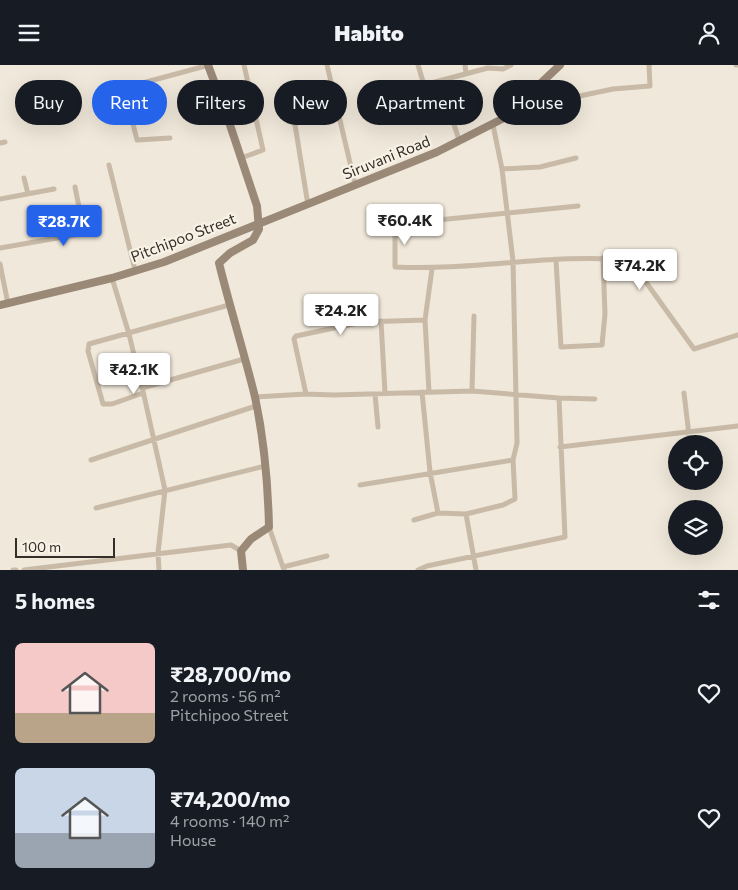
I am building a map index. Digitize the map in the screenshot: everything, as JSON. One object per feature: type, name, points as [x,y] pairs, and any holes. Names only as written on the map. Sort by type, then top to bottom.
[{"type":"street","points":[[170,138],[137,140],[124,88],[208,65],[242,158],[260,222],[253,240],[230,253],[219,263],[255,397],[265,466],[269,527],[283,569],[326,556]]},
{"type":"street","points":[[242,158],[263,150],[244,65]]},
{"type":"street","points":[[328,65],[355,184]]},
{"type":"street","points":[[418,65],[422,80]]},
{"type":"street","points":[[465,65],[466,74]]},
{"type":"street","points":[[443,80],[488,69],[503,69],[511,65]]},
{"type":"street","name":"Siruvani Road","points":[[545,80],[560,65]]},
{"type":"street","points":[[581,96],[613,89],[650,86],[649,65]]},
{"type":"street","points":[[295,125],[308,205]]},
{"type":"street","points":[[454,125],[459,141]]},
{"type":"street","points":[[414,520],[438,513],[466,514],[503,505],[515,499],[513,460],[517,443],[513,261],[502,169],[493,125]]},
{"type":"street","name":"Siruvani Road","points":[[260,222],[308,205],[355,184],[437,152],[493,125]]},
{"type":"street","points":[[502,169],[540,167],[576,158]]},
{"type":"street","points":[[109,165],[135,270]]},
{"type":"street","points":[[24,177],[28,194]]},
{"type":"street","points":[[0,248],[80,234],[83,227],[75,187]]},
{"type":"street","points":[[0,199],[54,189]]},
{"type":"street","points":[[438,220],[578,206]]},
{"type":"street","points":[[395,208],[395,267],[432,269],[513,261],[603,258],[630,260],[694,349],[738,335]]},
{"type":"street","name":"Pitchipoo Street","points":[[4,305],[112,278],[164,262],[260,222]]},
{"type":"street","points":[[556,260],[561,347],[602,345],[605,314],[603,258]]},
{"type":"street","points":[[0,264],[4,305]]},
{"type":"street","points":[[429,392],[425,320],[432,269]]},
{"type":"street","points":[[112,278],[129,334],[165,490],[158,553],[159,570]]},
{"type":"street","points":[[229,305],[89,344],[88,351],[103,404],[112,404],[142,391],[244,359]]},
{"type":"street","points":[[472,391],[474,316]]},
{"type":"street","points":[[306,394],[296,336],[354,323],[425,320]]},
{"type":"street","points":[[381,321],[385,393]]},
{"type":"street","points":[[255,397],[306,394],[375,395],[385,393],[472,391],[595,399]]},
{"type":"street","points":[[422,392],[430,472],[438,513]]},
{"type":"street","points":[[684,393],[689,435]]},
{"type":"street","points":[[375,395],[378,427]]},
{"type":"street","points":[[418,570],[428,566],[565,537],[559,398]]},
{"type":"street","points":[[91,460],[256,406]]},
{"type":"street","points":[[560,447],[738,426]]},
{"type":"street","points":[[360,485],[430,472],[513,460]]},
{"type":"street","points":[[96,508],[265,466]]},
{"type":"street","points":[[466,514],[476,570]]},
{"type":"street","points":[[243,570],[241,551],[251,539],[269,527]]},
{"type":"street","points":[[24,570],[231,545],[241,551]]}]
